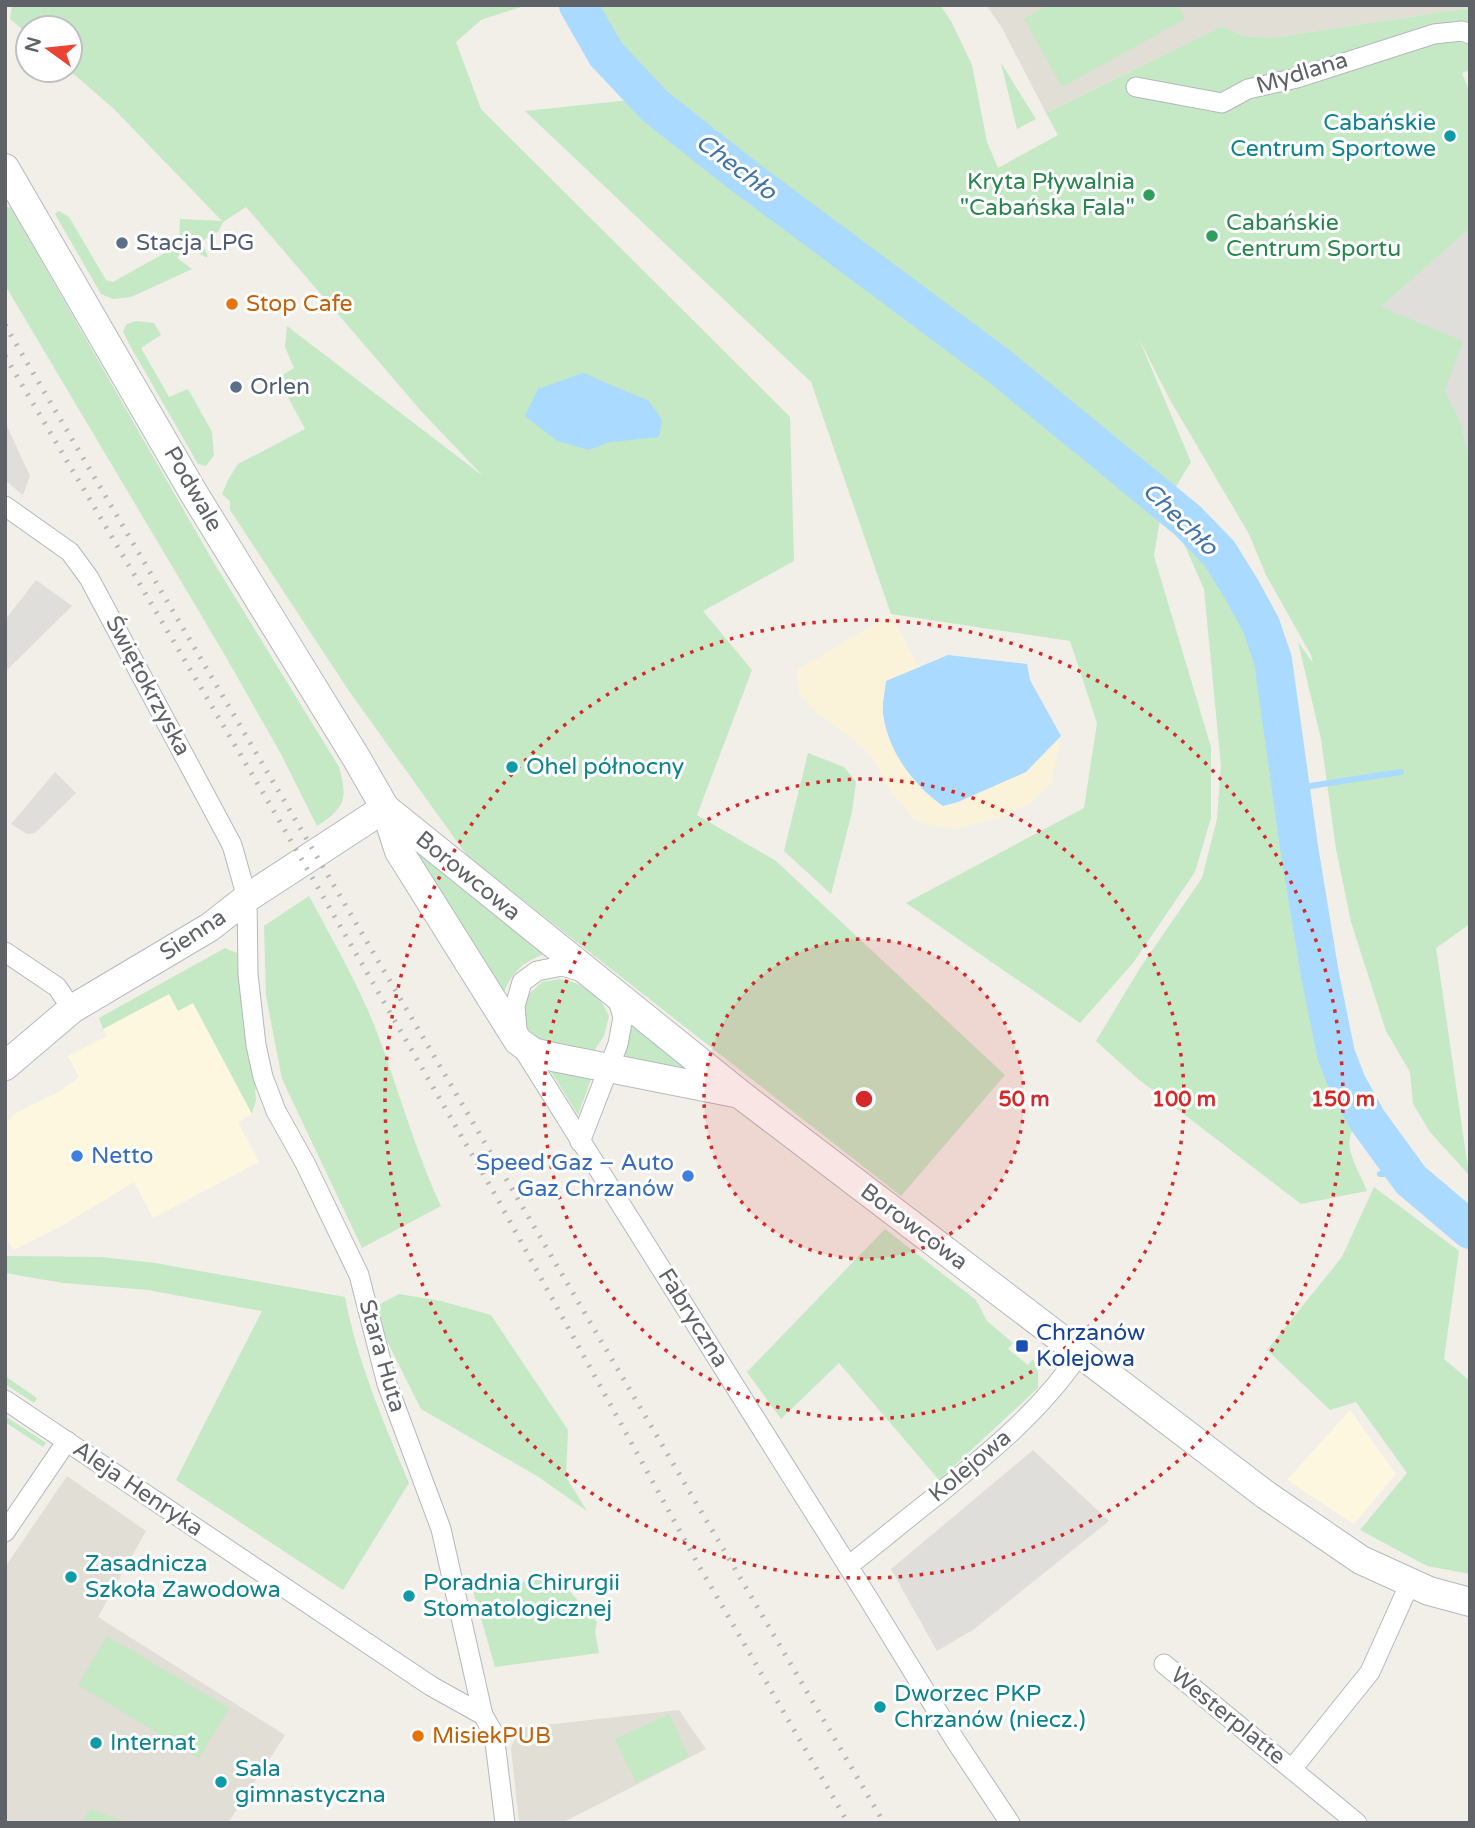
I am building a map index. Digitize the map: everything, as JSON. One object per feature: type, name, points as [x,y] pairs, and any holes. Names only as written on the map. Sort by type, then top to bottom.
[{"type":"street","name":"Mydlana","points":[[1136,87],[1222,103],[1248,89],[1297,78],[1434,34],[1462,31],[1470,34]]},
{"type":"street","name":"Podwale","points":[[5,168],[200,503],[385,808]]},
{"type":"street","name":"Świętokrzyska","points":[[5,506],[70,552],[89,578],[232,845],[247,898]]},
{"type":"street","name":"Sienna","points":[[5,1066],[72,1009],[210,927],[247,898],[385,808]]},
{"type":"street","name":"Borowcowa","points":[[385,808],[741,1095],[1317,1532],[1361,1560],[1410,1583],[1470,1602]]},
{"type":"street","name":"Fabryczna","points":[[385,808],[399,850],[955,1740],[1010,1823]]},
{"type":"street","name":"Stara Huta","points":[[247,898],[248,974],[262,1077],[276,1111],[305,1163],[359,1275],[387,1384],[441,1529],[483,1715],[494,1734],[505,1823]]},
{"type":"street","points":[[5,952],[57,987],[72,1009]]},
{"type":"street","points":[[591,975],[562,966],[537,971],[522,982],[514,1006],[518,1041],[533,1052],[741,1095]]},
{"type":"street","points":[[580,1142],[618,1044],[623,1017],[616,994]]},
{"type":"street","name":"Kolejowa","points":[[848,1566],[993,1450],[1047,1396],[1080,1353]]},
{"type":"street","name":"Aleja Henryka","points":[[5,1400],[431,1686],[483,1715]]},
{"type":"street","points":[[5,1532],[66,1441]]},
{"type":"street","name":"Westerplatte","points":[[1292,1769],[1370,1672],[1410,1583]]},
{"type":"street","name":"Westerplatte","points":[[1164,1664],[1357,1823]]},
{"type":"shaded area","points":[[986,5],[1470,5],[1470,8],[1271,38],[1245,36],[1221,27],[1046,113],[1002,28]]},
{"type":"shaded area","points":[[1470,228],[1470,463],[1461,423],[1445,390],[1381,307]]},
{"type":"shaded area","points":[[5,422],[30,476],[23,495],[5,480]]},
{"type":"shaded area","points":[[36,580],[72,606],[8,669],[5,667],[5,620]]},
{"type":"shaded area","points":[[55,772],[76,793],[35,833],[27,834],[11,824]]},
{"type":"shaded area","name":"Netto","points":[[169,994],[193,1003],[252,1114],[238,1122],[259,1162],[153,1218],[134,1182],[63,1225],[13,1250],[5,1234],[5,1124],[14,1114],[59,1092],[79,1077],[68,1056],[107,1036],[103,1029]]},
{"type":"shaded area","points":[[1350,1410],[1396,1474],[1354,1524],[1287,1480]]},
{"type":"shaded area","points":[[1033,1450],[1109,1521],[973,1630],[937,1651],[891,1569]]},
{"type":"shaded area","points":[[67,1476],[146,1531],[98,1617],[285,1735],[228,1823],[5,1823],[5,1567]]},
{"type":"shaded area","points":[[679,1710],[706,1749],[562,1823],[519,1823],[511,1748],[518,1728]]},
{"type":"green space","points":[[12,5],[527,5],[481,20],[456,42],[481,109],[790,417],[794,561],[703,611],[752,670],[697,815],[776,861],[1005,1075],[901,1196],[468,857],[349,691],[230,510],[230,501],[222,494],[238,464],[305,429],[278,378],[294,368],[285,347],[287,326],[483,476],[422,412],[246,207],[223,222],[218,232],[202,241],[208,257],[191,247],[187,253],[182,251],[177,258],[192,269],[131,297],[113,299],[101,294],[55,214],[59,211],[69,217],[106,280],[113,282],[179,245],[180,219],[222,221],[114,109],[84,83],[84,14],[14,14],[14,22],[10,19]]},
{"type":"green space","points":[[591,5],[940,5],[951,21],[972,65],[987,142],[998,168],[1058,135],[1046,113],[1221,27],[1245,36],[1271,38],[1470,8],[1470,70],[1462,73],[1470,93],[1470,228],[1381,307],[1463,341],[1445,390],[1461,423],[1470,463],[1470,924],[1436,948],[1469,1175],[1430,1132],[1413,1104],[1410,1072],[1386,1031],[1351,922],[1336,849],[1321,739],[1298,642],[1313,663],[1311,655],[1266,575],[1249,534],[1170,400],[1139,339],[1191,462],[1175,488],[677,107],[617,52]]},
{"type":"green space","points":[[1048,5],[1178,5],[1185,19],[1062,87],[1024,19]]},
{"type":"green space","points":[[1001,63],[1036,119],[1017,129]]},
{"type":"green space","points":[[630,100],[702,160],[1162,507],[1154,556],[1211,747],[1211,818],[1195,872],[1133,963],[1080,1023],[906,903],[1084,808],[1097,723],[1070,641],[891,614],[811,382],[525,111]]},
{"type":"green space","points":[[5,206],[11,208],[214,563],[339,767],[343,787],[342,802],[334,814],[317,826],[281,754],[226,657],[5,285]]},
{"type":"green space","points":[[136,321],[154,323],[161,335],[141,348],[169,397],[188,389],[212,432],[214,455],[206,466],[198,464],[128,342],[123,331],[127,324]]},
{"type":"green space","points":[[1181,537],[1203,550],[1252,622],[1273,706],[1303,939],[1339,1082],[1361,1118],[1354,1127],[1349,1144],[1367,1191],[1301,1204],[1138,1079],[1096,1041],[1140,968],[1202,878],[1217,819],[1221,766],[1204,589]]},
{"type":"green space","points":[[808,753],[844,767],[856,782],[852,812],[831,894],[784,851]]},
{"type":"green space","points":[[414,845],[545,954],[530,960],[519,969],[503,995],[411,849]]},
{"type":"green space","points":[[309,896],[370,1015],[421,1159],[441,1206],[362,1248],[282,1079],[266,996],[264,926]]},
{"type":"green space","points":[[225,948],[237,953],[244,1022],[258,1088],[255,1090],[256,1100],[252,1114],[193,1003],[178,1011],[169,994],[103,1029],[99,1018]]},
{"type":"green space","points":[[560,979],[590,990],[609,1016],[604,1036],[594,1051],[579,1054],[541,1041],[528,1029],[523,1010],[529,994],[542,982]]},
{"type":"green space","points":[[631,1018],[702,1071],[619,1062],[627,1046]]},
{"type":"green space","points":[[548,1067],[592,1076],[578,1115]]},
{"type":"green space","points":[[1374,1187],[1459,1251],[1444,1359],[1470,1381],[1470,1574],[1427,1566],[1360,1530],[1407,1473],[1356,1402],[1330,1410],[1267,1350],[1342,1257]]},
{"type":"green space","points":[[885,1229],[976,1300],[987,1321],[1013,1343],[1008,1349],[1028,1365],[1033,1359],[1038,1373],[1038,1388],[939,1480],[839,1363],[781,1419],[747,1372]]},
{"type":"green space","points":[[5,1256],[102,1257],[155,1263],[345,1297],[364,1368],[409,1483],[343,1590],[176,1480],[262,1311],[148,1290],[63,1283],[5,1273]]},
{"type":"green space","points":[[399,1294],[441,1301],[491,1315],[568,1430],[566,1477],[587,1511],[537,1476],[421,1409],[385,1337],[378,1305]]},
{"type":"green space","points":[[5,1376],[37,1398],[34,1403],[5,1384]]},
{"type":"green space","points":[[5,1416],[46,1443],[43,1447],[5,1422]]},
{"type":"green space","points":[[558,1578],[597,1622],[595,1632],[599,1653],[495,1667],[472,1587]]},
{"type":"green space","points":[[107,1636],[229,1708],[199,1758],[78,1685]]},
{"type":"green space","points":[[669,1714],[689,1757],[636,1783],[615,1739]]},
{"type":"green space","points":[[90,1809],[128,1823],[82,1823]]},
{"type":"sand","points":[[891,614],[919,668],[886,681],[1026,772],[1061,736],[1051,784],[1029,804],[1000,817],[956,829],[917,822],[889,789],[873,758],[857,742],[818,714],[799,694],[797,670]]},
{"type":"water","points":[[583,373],[649,401],[662,420],[659,437],[610,442],[589,450],[557,441],[525,416],[538,389]]},
{"type":"water","points":[[948,655],[1027,664],[1030,680],[1061,736],[1026,772],[943,806],[912,777],[896,754],[886,728],[883,706],[886,681]]},
{"type":"waterway","name":"Chechło","points":[[578,5],[606,54],[655,106],[741,174],[999,366],[1188,521],[1219,553],[1261,625],[1273,660],[1299,847],[1336,1054],[1347,1083],[1368,1121],[1411,1180],[1470,1230]]},
{"type":"waterway","points":[[1291,789],[1401,772]]},
{"type":"waterway","points":[[1362,1139],[1376,1133]]},
{"type":"waterway","points":[[1380,1174],[1406,1173]]},
{"type":"railway","points":[[5,325],[884,1823]]},
{"type":"railway","points":[[5,356],[272,808],[497,1198],[699,1566],[848,1823]]},
{"type":"place","name":"Cabańskie Centrum Sportowe","points":[[1450,136]]},
{"type":"place","name":"Kryta Pływalnia \"Cabańska Fala\"","points":[[1149,195]]},
{"type":"place","name":"Cabańskie Centrum Sportu","points":[[1212,236]]},
{"type":"place","name":"Stacja LPG","points":[[122,243]]},
{"type":"place","name":"Stop Cafe","points":[[232,304]]},
{"type":"place","name":"Orlen","points":[[236,387]]},
{"type":"place","name":"Ohel północny","points":[[512,767]]},
{"type":"place","name":"Netto","points":[[77,1156]]},
{"type":"place","name":"Speed Gaz – Auto Gaz Chrzanów","points":[[688,1176]]},
{"type":"place","name":"Chrzanów Kolejowa","points":[[1022,1346]]},
{"type":"place","name":"Zasadnicza Szkoła Zawodowa","points":[[71,1577]]},
{"type":"place","name":"Poradnia Chirurgii Stomatologicznej","points":[[409,1596]]},
{"type":"place","name":"Dworzec PKP Chrzanów (niecz.)","points":[[880,1707]]},
{"type":"place","name":"MisiekPUB","points":[[418,1736]]},
{"type":"place","name":"Internat","points":[[96,1743]]},
{"type":"place","name":"Sala gimnastyczna","points":[[221,1782]]}]
